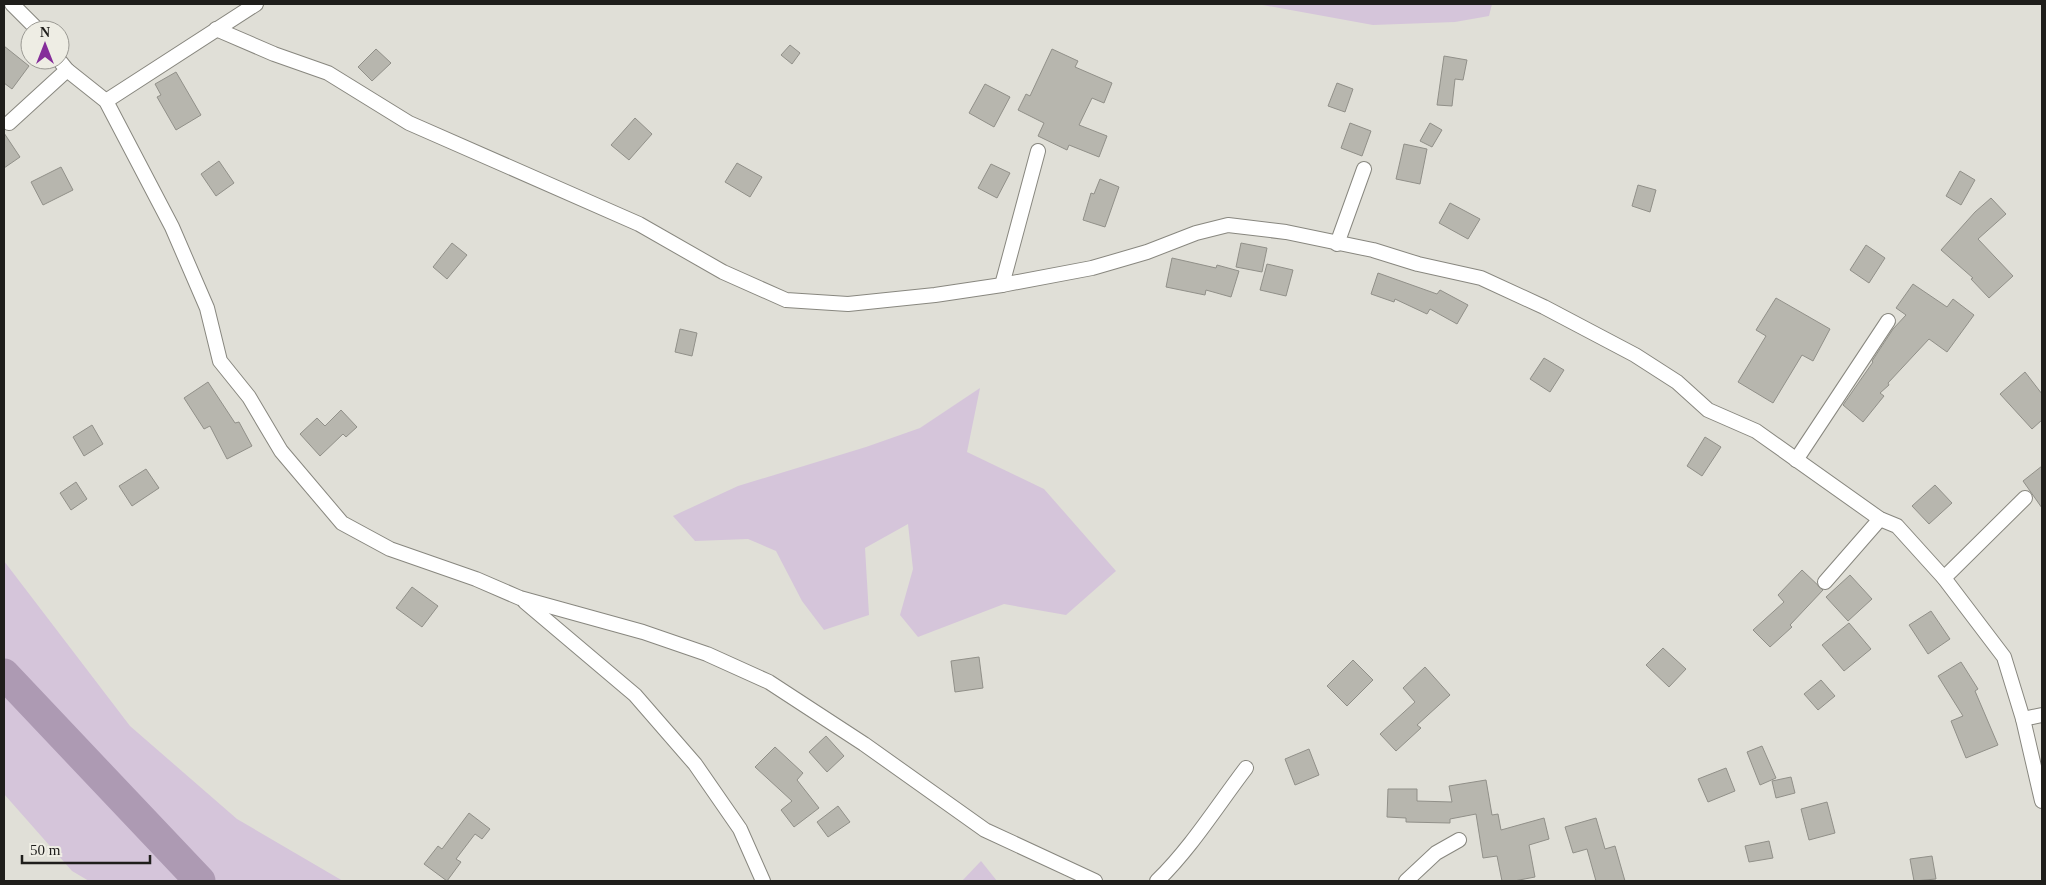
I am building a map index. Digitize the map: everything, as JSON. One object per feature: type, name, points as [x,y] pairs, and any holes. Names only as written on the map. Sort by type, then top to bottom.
[{"type":"street","points":[[12,4],[28,20]]},
{"type":"street","points":[[106,101],[256,4]]},
{"type":"street","points":[[216,29],[274,54],[328,72],[409,122],[639,224],[723,272],[786,300],[848,304],[935,295],[1002,285],[1092,268],[1147,252],[1196,233],[1228,225],[1286,232],[1373,250],[1418,264],[1481,278],[1544,307],[1635,356],[1677,382],[1708,410],[1756,430],[1880,519],[1897,526],[1944,578],[2004,657],[2022,719],[2042,801]]},
{"type":"street","points":[[9,123],[58,70]]},
{"type":"street","points":[[69,70],[106,101],[172,227],[207,308],[220,361],[249,397],[281,451],[342,523],[390,548],[476,579],[520,598],[643,632],[707,654],[769,682],[864,744],[986,830],[1095,881]]},
{"type":"street","points":[[1002,285],[1038,151]]},
{"type":"street","points":[[1337,244],[1364,169]]},
{"type":"street","points":[[1796,460],[1888,321]]},
{"type":"street","points":[[1944,578],[2025,498]]},
{"type":"street","points":[[1825,582],[1880,519]]},
{"type":"street","points":[[520,598],[636,695],[696,764],[740,829],[763,881]]},
{"type":"street","points":[[2022,719],[2042,715]]},
{"type":"street","points":[[1157,881],[1187,847],[1246,768]]},
{"type":"street","points":[[1406,881],[1436,854],[1460,840]]},
{"type":"shaded area","points":[[1257,4],[1492,4],[1489,16],[1455,22],[1373,25]]},
{"type":"shaded area","points":[[980,388],[967,452],[1044,489],[1116,571],[1066,615],[1004,604],[918,637],[900,615],[913,569],[908,524],[865,548],[869,615],[824,630],[802,601],[776,551],[748,539],[695,541],[673,516],[738,486],[866,447],[920,428]]},
{"type":"shaded area","points":[[4,561],[130,726],[237,819],[343,881],[89,881],[72,871],[4,794]]},
{"type":"shaded area","points":[[981,861],[997,881],[962,881]]},
{"type":"building","points":[[790,45],[800,53],[792,64],[781,55]]},
{"type":"building","points":[[4,46],[20,59],[20,70],[26,70],[12,89],[4,83]]},
{"type":"building","points":[[376,49],[391,63],[372,81],[358,67]]},
{"type":"building","points":[[1052,49],[1078,61],[1075,67],[1112,83],[1104,103],[1092,98],[1079,125],[1107,136],[1099,157],[1069,145],[1067,150],[1038,136],[1044,123],[1018,110],[1026,94],[1030,96]]},
{"type":"building","points":[[1444,56],[1467,60],[1463,80],[1455,79],[1452,106],[1437,105]]},
{"type":"building","points":[[176,72],[201,115],[176,130],[157,97],[161,95],[155,84]]},
{"type":"building","points":[[1337,83],[1353,89],[1345,112],[1328,106]]},
{"type":"building","points":[[985,84],[1010,97],[994,127],[969,113]]},
{"type":"building","points":[[635,118],[652,134],[629,160],[611,145]]},
{"type":"building","points":[[1350,123],[1371,131],[1362,156],[1341,148]]},
{"type":"building","points":[[1430,123],[1442,130],[1432,147],[1420,141]]},
{"type":"building","points":[[4,133],[20,157],[4,168]]},
{"type":"building","points":[[1404,144],[1427,149],[1420,184],[1396,179]]},
{"type":"building","points":[[219,161],[234,183],[216,196],[201,174]]},
{"type":"building","points":[[737,163],[762,177],[750,197],[725,182]]},
{"type":"building","points":[[991,164],[1010,173],[997,198],[978,188]]},
{"type":"building","points":[[61,167],[73,190],[43,205],[31,182]]},
{"type":"building","points":[[1960,171],[1975,180],[1961,205],[1946,196]]},
{"type":"building","points":[[1100,179],[1119,187],[1105,227],[1083,220],[1091,193],[1094,194]]},
{"type":"building","points":[[1638,185],[1656,190],[1650,212],[1632,206]]},
{"type":"building","points":[[1991,198],[2006,214],[1978,239],[2013,276],[1989,298],[1971,279],[1973,278],[1941,250],[1975,212]]},
{"type":"building","points":[[1450,203],[1480,219],[1468,239],[1439,223]]},
{"type":"building","points":[[452,243],[467,255],[447,279],[433,267]]},
{"type":"building","points":[[1241,243],[1267,248],[1262,272],[1236,267]]},
{"type":"building","points":[[1866,245],[1885,258],[1869,283],[1850,270]]},
{"type":"building","points":[[1172,258],[1216,268],[1217,265],[1239,271],[1231,297],[1206,290],[1205,295],[1166,287]]},
{"type":"building","points":[[1267,264],[1293,270],[1286,296],[1260,290]]},
{"type":"building","points":[[1378,273],[1437,294],[1440,290],[1468,305],[1457,324],[1430,309],[1427,314],[1395,299],[1394,302],[1371,294]]},
{"type":"building","points":[[1913,284],[1947,307],[1953,299],[1974,315],[1947,352],[1929,339],[1880,393],[1884,396],[1863,422],[1843,405],[1893,329],[1906,315],[1896,308]]},
{"type":"building","points":[[1776,298],[1830,329],[1813,361],[1802,355],[1773,403],[1738,382],[1766,336],[1756,330]]},
{"type":"building","points":[[680,329],[697,333],[692,356],[675,352]]},
{"type":"building","points":[[1544,358],[1564,370],[1550,392],[1530,379]]},
{"type":"building","points":[[2025,372],[2042,394],[2042,420],[2032,429],[2000,394]]},
{"type":"building","points":[[208,382],[235,423],[239,422],[252,446],[227,459],[210,426],[204,429],[184,398]]},
{"type":"building","points":[[341,410],[357,427],[346,437],[343,434],[320,456],[300,434],[317,418],[325,426]]},
{"type":"building","points":[[92,425],[103,444],[84,456],[73,437]]},
{"type":"building","points":[[1705,437],[1721,447],[1702,476],[1687,466]]},
{"type":"building","points":[[2042,466],[2042,508],[2023,481]]},
{"type":"building","points":[[146,469],[159,488],[132,506],[119,486]]},
{"type":"building","points":[[76,482],[87,499],[71,510],[60,493]]},
{"type":"building","points":[[1935,485],[1952,503],[1929,524],[1912,506]]},
{"type":"building","points":[[1802,570],[1823,590],[1790,625],[1792,627],[1770,647],[1753,630],[1784,602],[1778,595]]},
{"type":"building","points":[[1850,575],[1872,599],[1848,621],[1826,597]]},
{"type":"building","points":[[412,587],[438,606],[422,627],[396,608]]},
{"type":"building","points":[[1931,611],[1950,639],[1928,654],[1909,625]]},
{"type":"building","points":[[1849,623],[1871,649],[1844,671],[1822,645]]},
{"type":"building","points":[[1663,648],[1686,669],[1669,687],[1646,665]]},
{"type":"building","points":[[979,657],[983,688],[955,692],[951,661]]},
{"type":"building","points":[[1353,660],[1373,680],[1347,706],[1327,686]]},
{"type":"building","points":[[1961,662],[1978,689],[1975,691],[1998,745],[1966,758],[1951,721],[1963,716],[1938,676]]},
{"type":"building","points":[[1425,667],[1450,695],[1417,725],[1421,728],[1396,751],[1380,734],[1415,702],[1403,688]]},
{"type":"building","points":[[1821,680],[1835,696],[1818,710],[1804,694]]},
{"type":"building","points":[[826,736],[844,756],[827,772],[809,752]]},
{"type":"building","points":[[1762,746],[1776,778],[1760,785],[1747,752]]},
{"type":"building","points":[[775,747],[803,773],[797,780],[819,808],[794,827],[781,810],[792,801],[755,767]]},
{"type":"building","points":[[1309,749],[1319,775],[1295,785],[1285,759]]},
{"type":"building","points":[[1726,768],[1735,791],[1708,802],[1698,779]]},
{"type":"building","points":[[1791,777],[1795,793],[1776,798],[1772,781]]},
{"type":"building","points":[[1486,780],[1492,815],[1498,814],[1501,830],[1544,818],[1549,839],[1529,845],[1535,877],[1502,881],[1497,856],[1483,858],[1476,814],[1450,819],[1450,823],[1406,822],[1406,818],[1387,817],[1388,789],[1417,789],[1417,801],[1452,802],[1449,786]]},
{"type":"building","points":[[1827,802],[1835,833],[1809,840],[1801,809]]},
{"type":"building","points":[[838,806],[850,822],[828,837],[817,822]]},
{"type":"building","points":[[469,813],[490,829],[482,839],[475,834],[456,859],[461,862],[447,881],[424,864],[438,846],[442,849]]},
{"type":"building","points":[[1596,818],[1605,849],[1615,846],[1625,881],[1596,881],[1587,849],[1573,853],[1565,827]]},
{"type":"building","points":[[1769,841],[1773,858],[1749,862],[1745,846]]},
{"type":"building","points":[[1932,856],[1936,879],[1914,881],[1910,859]]},
{"type":"waterway","points":[[4,674],[200,881]]}]
